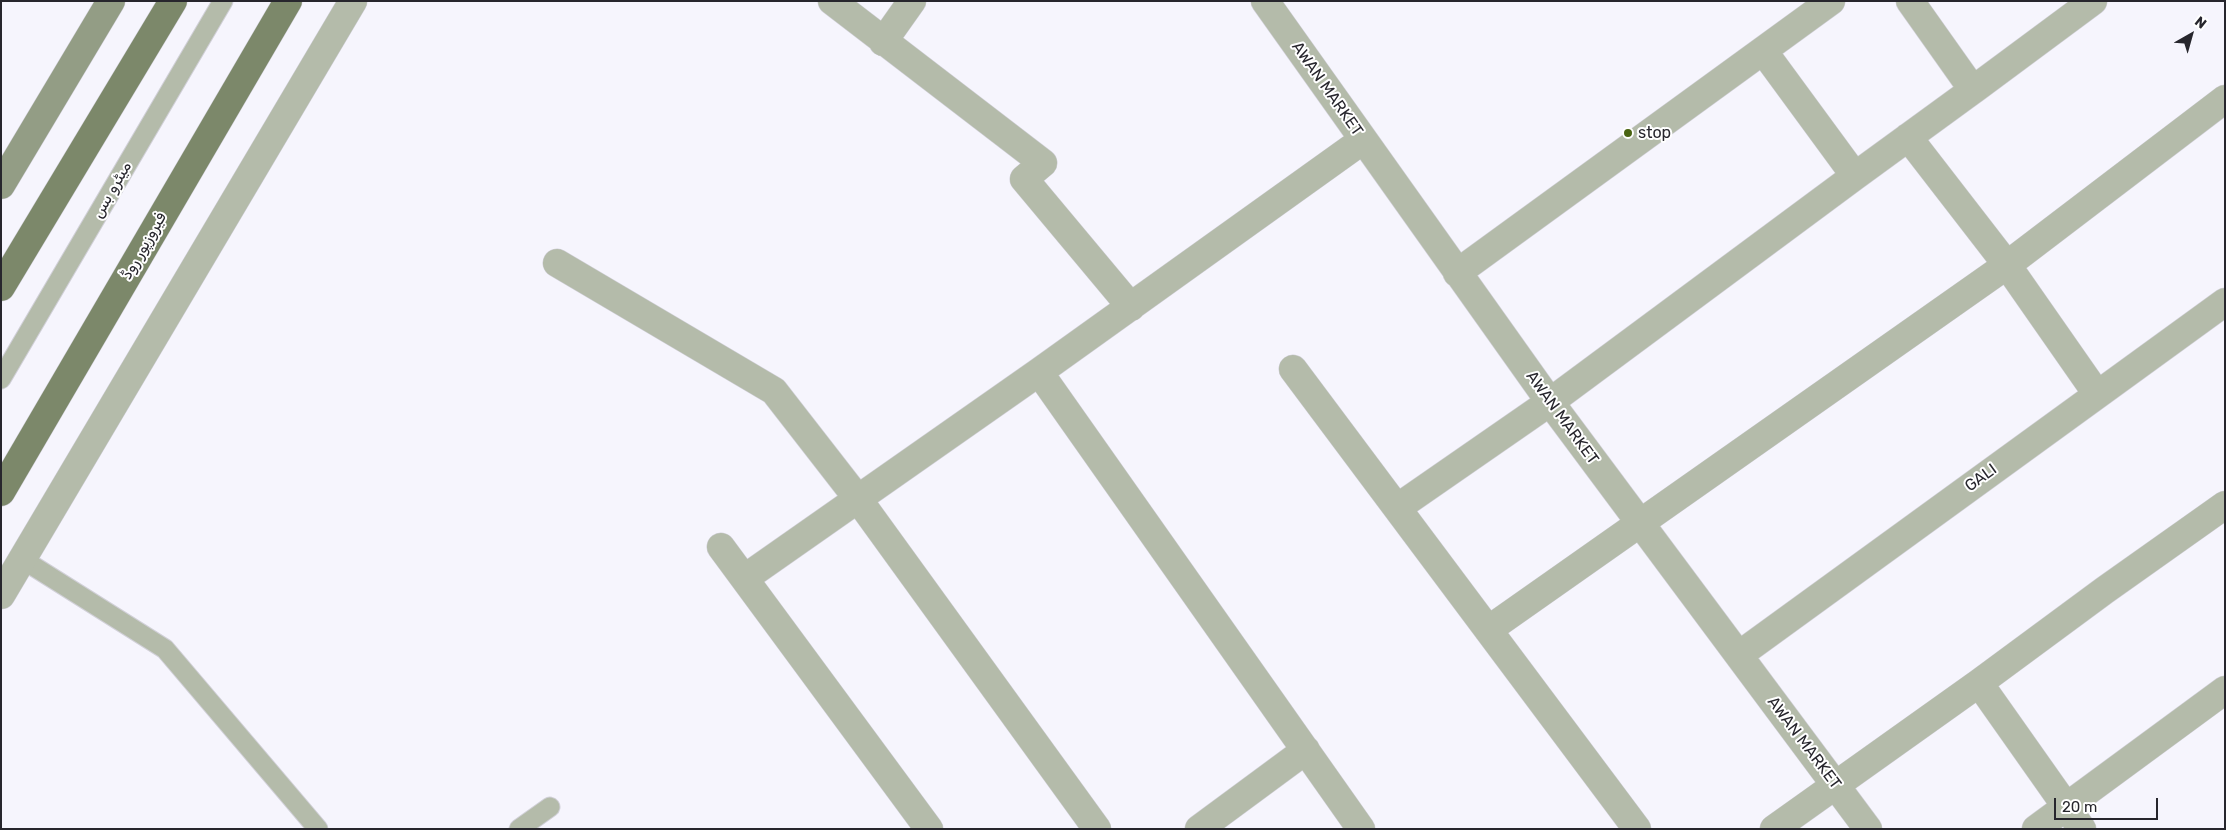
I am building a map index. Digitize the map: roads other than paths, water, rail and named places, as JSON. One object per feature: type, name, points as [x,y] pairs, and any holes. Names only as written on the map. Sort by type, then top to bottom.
[{"type":"main road","points":[[1,288],[173,1]]},
{"type":"main road","name":"فیروزپور روڈ","points":[[1,492],[288,1]]},
{"type":"street","points":[[1,185],[111,1]]},
{"type":"street","points":[[1,595],[353,1]]},
{"type":"street","points":[[832,1],[1043,162],[1024,179],[1130,307]]},
{"type":"street","points":[[884,42],[912,1]]},
{"type":"street","name":"AWAN MARKET","points":[[1265,1],[1550,402],[1868,829]]},
{"type":"street","points":[[1457,273],[1764,52],[1831,1]]},
{"type":"street","points":[[1910,1],[1973,90]]},
{"type":"street","points":[[1397,508],[1550,402],[2093,1]]},
{"type":"street","points":[[1764,52],[1855,176]]},
{"type":"street","points":[[1488,630],[2007,264],[2225,100]]},
{"type":"street","points":[[1908,137],[2007,264],[2097,394]]},
{"type":"street","points":[[745,578],[1040,372],[1363,140]]},
{"type":"street","points":[[557,263],[774,392],[858,499],[1097,829]]},
{"type":"street","name":"GALI","points":[[1738,655],[2225,302]]},
{"type":"street","points":[[1293,369],[1637,829]]},
{"type":"street","points":[[1040,372],[1361,829]]},
{"type":"street","points":[[1774,829],[2225,505]]},
{"type":"street","points":[[722,547],[929,829]]},
{"type":"street","points":[[1979,683],[2082,829]]},
{"type":"street","points":[[2036,829],[2225,690]]},
{"type":"street","points":[[1198,829],[1306,750]]},
{"type":"lane","name":"میٹرو بس","points":[[1,379],[223,1]]},
{"type":"lane","points":[[22,559],[165,649],[318,829]]},
{"type":"lane","points":[[519,829],[550,807]]},
{"type":"place","name":"stop","points":[[1628,133]]}]
